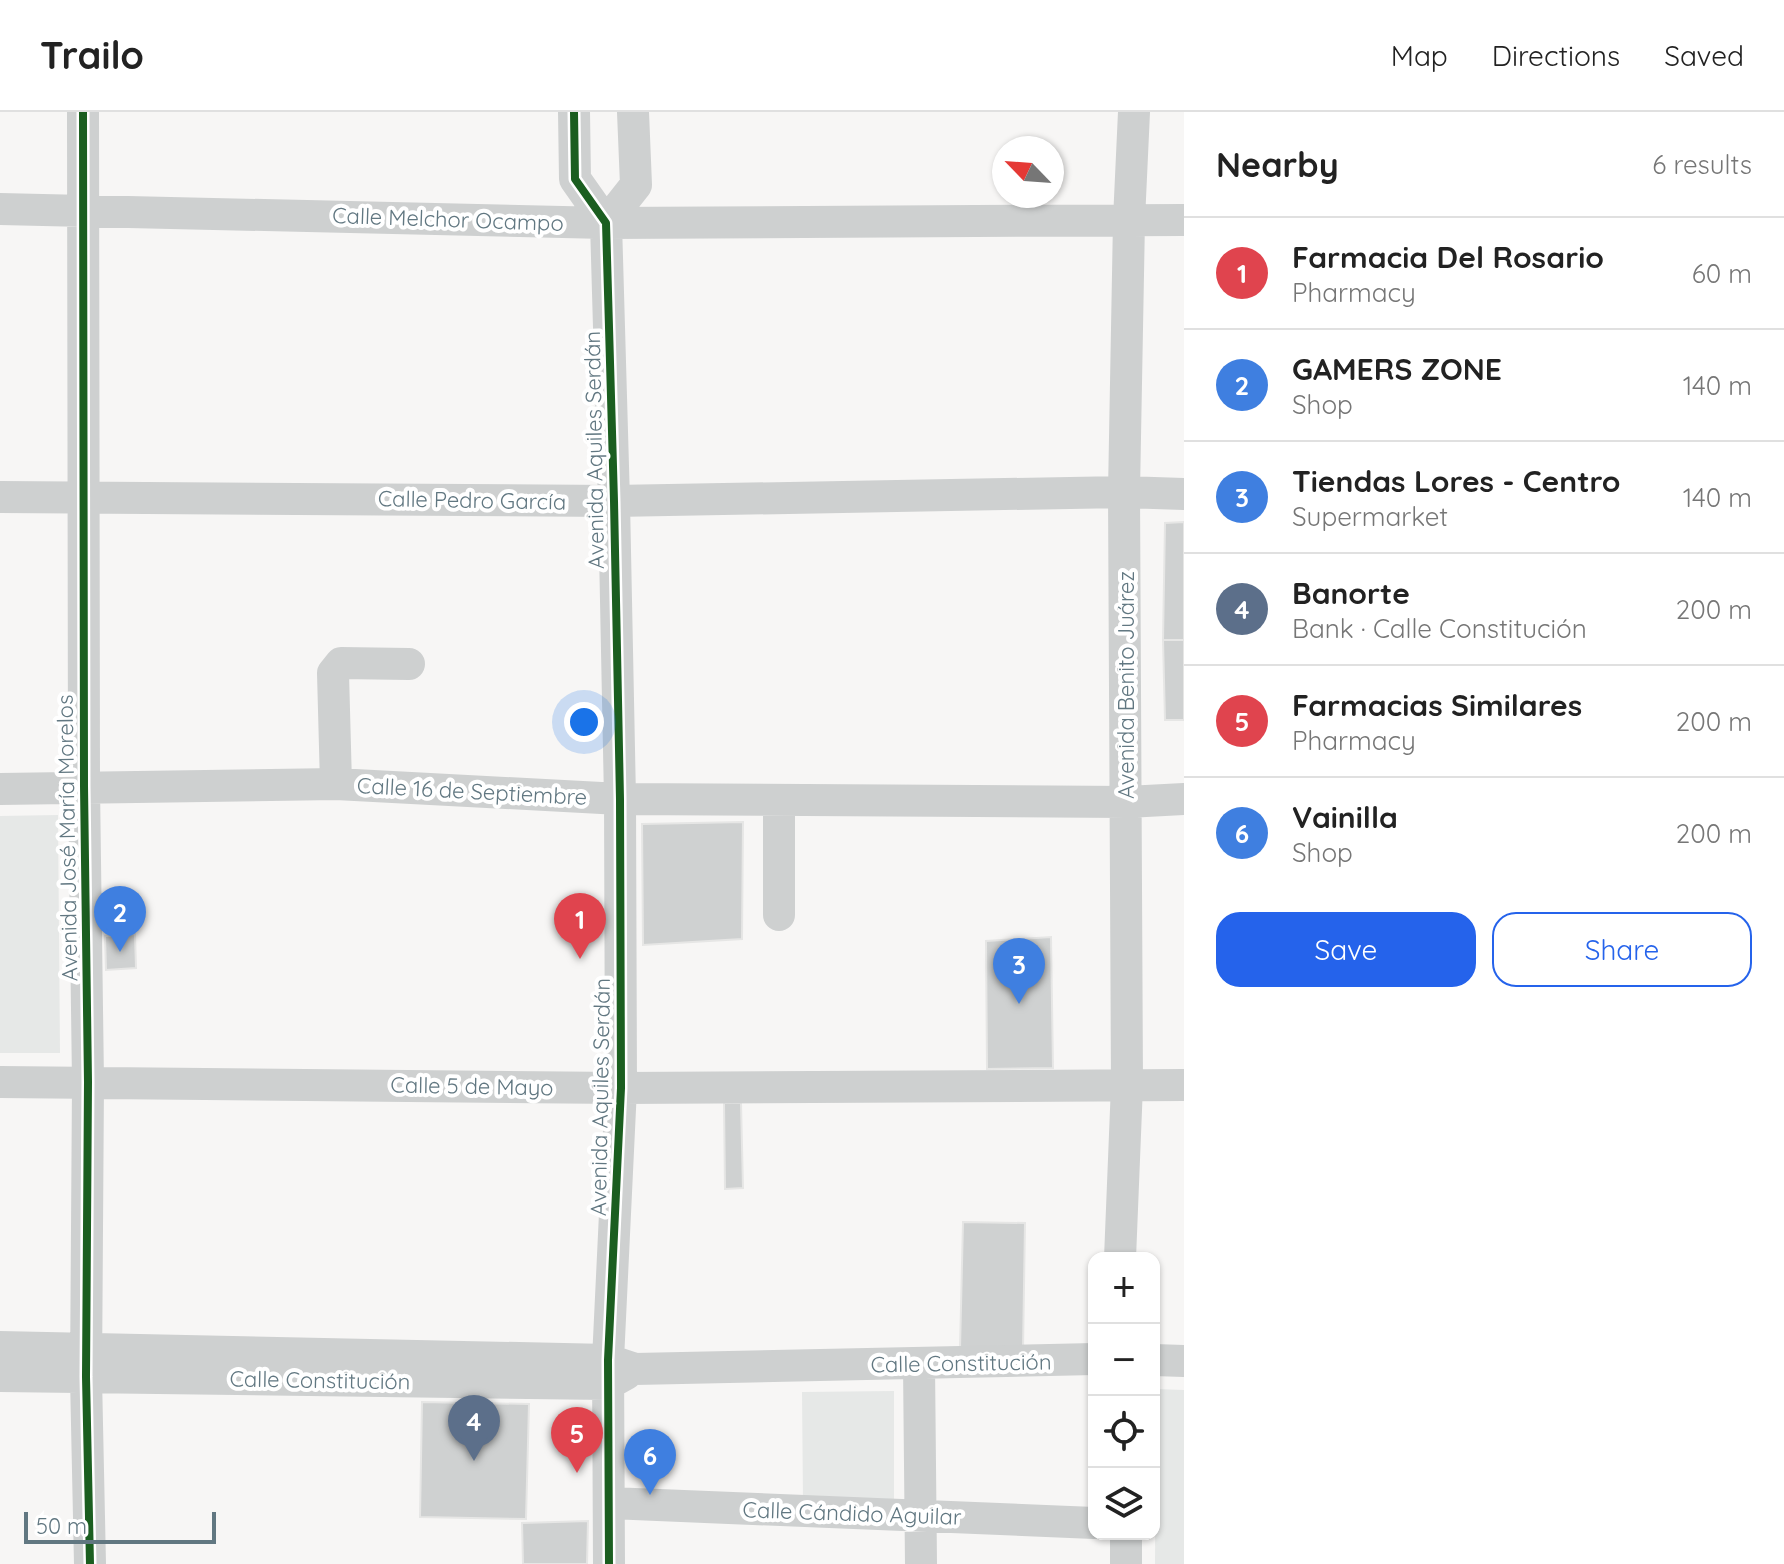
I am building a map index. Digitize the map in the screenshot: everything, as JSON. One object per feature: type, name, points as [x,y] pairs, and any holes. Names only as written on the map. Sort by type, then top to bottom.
[{"type":"street","name":"Avenida José María Morelos","points":[[83,112],[84,786],[88,1082],[86,1363],[90,1564]]},
{"type":"street","points":[[574,112],[575,179],[606,223],[636,185],[633,112]]},
{"type":"street","name":"Avenida Benito Juárez","points":[[1120,1252],[1127,1085],[1124,492],[1134,112]]},
{"type":"street","name":"Calle Melchor Ocampo","points":[[0,209],[606,223],[1184,220]]},
{"type":"street","name":"Avenida Aquiles Serdán","points":[[606,223],[620,799],[621,1088],[617,1371],[609,1564]]},
{"type":"street","name":"Calle Pedro García","points":[[0,497],[614,501],[1124,492],[1184,494]]},
{"type":"street","points":[[336,784],[333,673],[341,663],[409,664]]},
{"type":"street","name":"Calle 16 de Septiembre","points":[[0,789],[336,784],[620,799],[1127,802],[1184,799]]},
{"type":"street","points":[[779,800],[779,915]]},
{"type":"street","name":"Calle 5 de Mayo","points":[[0,1082],[621,1088],[1184,1085]]},
{"type":"street","name":"Calle Constitución","points":[[0,1347],[86,1363]]},
{"type":"street","name":"Calle Constitución","points":[[0,1376],[86,1363],[617,1371],[1088,1359]]},
{"type":"street","points":[[1160,1360],[1184,1361]]},
{"type":"street","points":[[919,1365],[921,1564]]},
{"type":"street","name":"Calle Cándido Aguilar","points":[[610,1503],[1088,1523]]},
{"type":"street","points":[[1126,1540],[1126,1564]]},
{"type":"shaded area","points":[[58,815],[60,1053],[0,1053],[0,816]]},
{"type":"shaded area","points":[[1160,1389],[1184,1390],[1184,1564],[1155,1564],[1155,1540],[1160,1540]]},
{"type":"shaded area","points":[[894,1391],[894,1501],[803,1502],[802,1392]]},
{"type":"building","points":[[1184,522],[1184,640],[1163,640],[1165,523]]},
{"type":"building","points":[[1163,640],[1184,640],[1184,720],[1165,720]]},
{"type":"building","points":[[743,822],[742,939],[643,945],[642,824]]},
{"type":"building","points":[[135,934],[136,968],[106,970],[105,936]]},
{"type":"building","points":[[1051,937],[1053,1068],[987,1069],[986,941]]},
{"type":"building","points":[[724,1103],[741,1103],[743,1188],[725,1189]]},
{"type":"building","points":[[963,1222],[1025,1223],[1023,1350],[960,1349]]},
{"type":"building","points":[[422,1402],[529,1404],[526,1519],[420,1517]]},
{"type":"building","points":[[588,1521],[587,1564],[523,1564],[522,1523]]},
{"type":"cycle path","points":[[83,112],[84,786],[88,1082],[86,1377],[90,1564]]},
{"type":"cycle path","points":[[574,112],[575,179],[606,223],[614,501],[620,799],[621,1088],[608,1360],[609,1564]]},
{"type":"place","name":"GAMERS ZONE","points":[[120,952]]},
{"type":"place","name":"Farmacia Del Rosario","points":[[580,959]]},
{"type":"place","name":"Tiendas Lores - Centro","points":[[1019,1004]]},
{"type":"place","name":"Banorte","points":[[474,1461]]},
{"type":"place","name":"Farmacias Similares","points":[[577,1473]]},
{"type":"place","name":"Vainilla","points":[[650,1495]]}]
